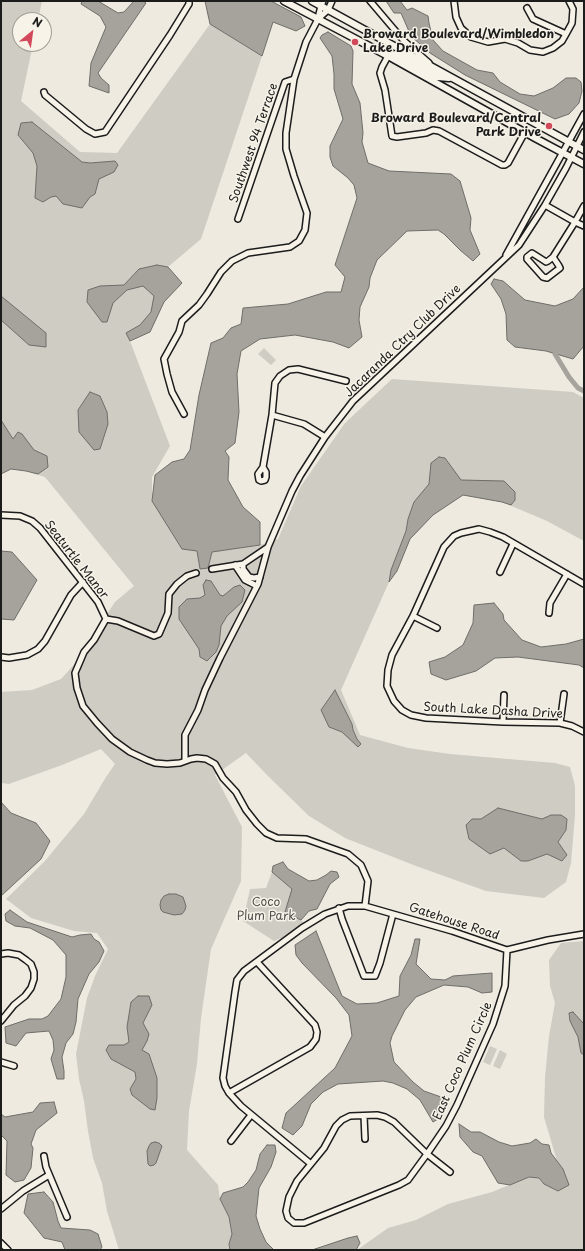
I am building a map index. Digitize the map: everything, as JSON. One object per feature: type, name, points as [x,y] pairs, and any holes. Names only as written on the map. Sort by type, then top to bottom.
[{"type":"main road","points":[[284,1],[388,56],[584,164]]},
{"type":"main road","points":[[312,1],[322,3],[328,10],[584,150]]},
{"type":"main road","points":[[388,56],[396,54],[438,77],[453,78]]},
{"type":"street","points":[[44,92],[45,96],[86,129],[95,134],[105,132],[173,30],[189,4],[189,1]]},
{"type":"street","points":[[318,19],[328,10],[332,1]]},
{"type":"street","points":[[370,1],[404,41],[436,69]]},
{"type":"street","points":[[454,1],[456,17],[461,28],[471,37],[488,42],[504,39],[518,43],[530,50],[543,52],[553,48],[562,41],[572,23],[573,9],[569,1]]},
{"type":"street","points":[[184,414],[172,392],[164,358],[179,332],[182,321],[199,305],[221,272],[232,261],[248,253],[290,246],[299,241],[305,230],[307,213],[286,149],[286,133],[294,79],[306,42],[318,19],[322,3]]},
{"type":"street","points":[[527,8],[533,19],[566,34]]},
{"type":"street","points":[[388,56],[380,73],[385,90],[392,136],[397,137],[426,133],[433,130],[439,131],[502,165],[505,165],[508,163],[525,132]]},
{"type":"street","name":"Southwest 94 Terrace","points":[[238,220],[285,82],[294,79]]},
{"type":"street","name":"Jacaranda Ctry Club Drive","points":[[503,261],[584,114]]},
{"type":"street","name":"Jacaranda Ctry Club Drive","points":[[257,586],[268,547],[292,491],[325,437],[353,401],[518,246],[545,205],[584,132]]},
{"type":"street","points":[[545,205],[584,226]]},
{"type":"street","points":[[553,257],[560,268],[547,278],[543,277],[527,259],[527,257],[532,254],[546,262],[553,257],[584,206]]},
{"type":"street","points":[[263,467],[272,415],[275,383],[280,376],[289,370],[298,369],[346,381]]},
{"type":"street","points":[[272,415],[304,424],[325,437]]},
{"type":"street","name":"Seaturtle Manor","points":[[1,515],[20,516],[32,520],[40,528],[98,602],[106,620]]},
{"type":"street","points":[[437,628],[413,616],[444,547],[454,536],[465,531],[479,529],[503,537],[584,584]]},
{"type":"street","points":[[500,572],[513,544]]},
{"type":"street","points":[[212,569],[243,564],[268,547]]},
{"type":"street","points":[[243,564],[243,569],[248,576],[254,578],[260,577]]},
{"type":"street","points":[[185,761],[185,735],[198,710],[205,690],[220,658],[257,586],[245,580],[235,566]]},
{"type":"street","points":[[196,573],[187,576],[177,584],[170,594],[168,613],[159,634],[154,636],[118,621],[106,620],[94,640],[84,652],[76,673],[77,688],[83,706],[112,739],[130,752],[155,764],[180,763],[191,759],[206,759],[215,764],[222,778],[236,792],[246,810],[266,833],[277,838],[306,839],[348,854],[361,866],[368,881],[365,906]]},
{"type":"street","points":[[549,613],[550,603],[567,574]]},
{"type":"street","points":[[1,658],[27,655],[38,649],[45,641],[71,595],[83,582]]},
{"type":"street","name":"South Lake Dasha Drive","points":[[413,616],[392,655],[388,670],[387,686],[394,701],[402,710],[411,715],[426,718],[560,723],[572,726],[584,732]]},
{"type":"street","points":[[560,723],[564,694]]},
{"type":"street","points":[[503,722],[504,695]]},
{"type":"street","name":"Gatehouse Road","points":[[229,1093],[225,1086],[224,1078],[234,992],[237,980],[244,972],[302,928],[325,914],[348,906],[365,906],[452,931],[507,950],[548,940],[584,934]]},
{"type":"street","points":[[339,908],[364,976],[375,976],[393,914]]},
{"type":"street","name":"East Coco Plum Circle","points":[[311,1164],[297,1181],[289,1197],[286,1211],[288,1218],[294,1223],[304,1223],[408,1180],[446,1126],[457,1105],[493,1024],[505,986],[507,950]]},
{"type":"street","points":[[1,954],[8,953],[19,955],[31,964],[34,972],[34,979],[31,988],[1,1020]]},
{"type":"street","points":[[257,962],[315,1025],[317,1032],[316,1039],[310,1047],[229,1093],[251,1114],[311,1164],[324,1148],[336,1126],[342,1120],[350,1116],[377,1115],[394,1122],[427,1154],[450,1172]]},
{"type":"street","points":[[1,1062],[14,1066]]},
{"type":"street","points":[[231,1141],[251,1114]]},
{"type":"street","points":[[364,1116],[365,1139]]},
{"type":"street","points":[[44,1156],[46,1167],[67,1216]]},
{"type":"street","points":[[1,1209],[23,1191],[49,1174]]},
{"type":"street","points":[[1,1243],[8,1250]]},
{"type":"green space","points":[[1,1],[42,1],[40,12],[12,12],[12,52],[31,52],[21,101],[80,152],[117,153],[210,24],[262,56],[201,239],[168,267],[182,283],[164,302],[150,332],[130,341],[170,446],[152,477],[152,501],[197,551],[208,568],[212,552],[260,545],[278,539],[301,486],[345,423],[392,379],[573,392],[584,398],[584,541],[547,521],[502,502],[463,495],[433,515],[410,539],[397,571],[389,582],[341,690],[360,735],[408,748],[450,754],[555,763],[570,767],[575,786],[575,815],[571,863],[566,882],[544,898],[486,891],[416,866],[345,838],[309,816],[246,753],[215,775],[242,827],[241,881],[211,949],[201,1018],[197,1064],[189,1111],[187,1150],[218,1185],[220,1199],[229,1217],[232,1234],[229,1244],[230,1250],[119,1250],[107,1211],[102,1183],[93,1158],[76,1054],[87,998],[95,976],[108,949],[97,933],[74,931],[31,918],[6,899],[44,862],[84,814],[115,764],[101,749],[9,784],[1,783],[1,692],[32,690],[61,679],[80,658],[115,602],[134,586],[45,477],[26,471],[11,469],[1,474]]},
{"type":"green space","points":[[264,348],[276,360],[271,365],[258,354]]},
{"type":"green space","name":"Coco Plum Park","points":[[272,872],[292,889],[286,912],[301,920],[305,924],[284,939],[281,938],[274,941],[243,921],[250,889],[266,888]]},
{"type":"green space","points":[[584,941],[584,1250],[357,1250],[388,1228],[416,1220],[448,1204],[492,1192],[529,1177],[539,1178],[544,1184],[563,1169],[557,1161],[544,1117],[545,1077],[549,1036],[555,1003],[550,986],[549,960],[561,943]]},
{"type":"green space","points":[[490,1046],[497,1049],[490,1065],[483,1062]]},
{"type":"green space","points":[[500,1050],[507,1054],[500,1069],[493,1066]]},
{"type":"shaded area","points":[[82,1],[98,1],[118,13],[124,12],[134,1],[143,1],[146,3],[98,73],[109,85],[109,93],[89,86],[91,63],[106,27],[100,16],[81,4]]},
{"type":"shaded area","points":[[205,1],[271,1],[301,17],[305,26],[296,31],[273,22],[262,56],[210,24]]},
{"type":"shaded area","points":[[386,1],[400,1],[407,10],[412,8],[428,16],[433,40],[443,51],[477,70],[493,73],[500,82],[520,94],[534,96],[553,88],[566,78],[576,78],[581,82],[582,91],[579,103],[569,114],[555,119],[465,75],[430,53],[411,36],[401,13],[394,13]]},
{"type":"shaded area","points":[[328,32],[351,46],[353,51],[352,84],[360,103],[363,133],[362,142],[368,163],[389,171],[451,174],[460,181],[471,218],[470,230],[480,254],[473,261],[438,230],[407,231],[377,260],[370,278],[369,287],[360,307],[359,320],[362,337],[349,348],[333,342],[295,335],[260,339],[241,351],[237,374],[239,412],[235,443],[225,451],[229,457],[228,480],[243,507],[260,522],[260,545],[212,552],[208,568],[200,569],[197,551],[182,549],[152,501],[155,475],[172,462],[184,459],[190,450],[199,395],[211,343],[223,338],[231,328],[241,324],[243,308],[288,304],[326,292],[341,292],[345,277],[335,265],[357,198],[354,185],[333,166],[330,157],[330,146],[343,119],[334,89],[332,56],[320,38]]},
{"type":"shaded area","points":[[32,122],[82,162],[90,163],[115,161],[118,165],[114,172],[99,179],[95,194],[90,197],[82,208],[63,204],[56,196],[43,202],[35,198],[37,166],[33,153],[18,135],[21,123]]},
{"type":"shaded area","points":[[157,265],[168,267],[182,283],[164,302],[150,332],[130,341],[126,333],[140,325],[151,312],[154,296],[143,286],[127,290],[113,303],[107,322],[102,322],[87,302],[88,290],[100,286],[124,285],[139,269]]},
{"type":"shaded area","points":[[494,279],[503,281],[525,300],[555,306],[573,299],[584,287],[584,346],[573,359],[546,351],[515,347],[507,340],[506,314],[501,299],[491,284]]},
{"type":"shaded area","points":[[1,296],[46,333],[46,347],[29,345],[1,320]]},
{"type":"shaded area","points":[[90,392],[100,396],[107,412],[108,424],[100,449],[94,450],[79,432],[78,410]]},
{"type":"shaded area","points":[[1,420],[13,439],[18,432],[22,434],[34,450],[47,456],[48,467],[38,474],[11,469],[1,474]]},
{"type":"shaded area","points":[[439,457],[445,458],[461,480],[504,481],[515,492],[515,500],[511,505],[463,495],[433,515],[410,539],[397,571],[389,582],[391,570],[406,531],[408,519],[414,502],[429,484],[431,463]]},
{"type":"shaded area","points":[[1,551],[12,552],[37,580],[14,620],[1,619]]},
{"type":"shaded area","points":[[206,580],[211,581],[220,595],[223,596],[234,587],[240,585],[245,590],[242,602],[227,616],[221,626],[219,645],[216,652],[207,661],[200,657],[199,649],[179,619],[179,607],[187,599],[200,598],[205,595],[203,585]]},
{"type":"shaded area","points":[[494,603],[503,614],[504,620],[522,640],[541,647],[566,644],[584,639],[584,668],[579,665],[518,657],[495,658],[476,671],[446,680],[431,674],[429,662],[445,657],[463,645],[473,623],[474,605]]},
{"type":"shaded area","points":[[335,690],[352,724],[357,739],[361,744],[358,747],[342,732],[329,727],[321,710]]},
{"type":"shaded area","points":[[1,802],[11,813],[36,823],[50,841],[41,859],[1,896]]},
{"type":"shaded area","points":[[498,808],[542,819],[551,815],[561,815],[567,819],[566,830],[558,842],[567,855],[562,861],[547,854],[528,861],[521,861],[504,848],[490,854],[469,839],[466,825],[472,819],[481,819]]},
{"type":"shaded area","points":[[283,862],[288,869],[309,881],[317,880],[331,871],[337,872],[339,877],[330,884],[317,909],[309,911],[301,920],[285,912],[292,889],[272,872],[273,866]]},
{"type":"shaded area","points":[[176,894],[183,897],[186,906],[182,914],[174,915],[161,910],[161,900],[164,896]]},
{"type":"shaded area","points":[[10,910],[27,922],[72,937],[91,934],[94,939],[99,942],[104,951],[99,962],[89,974],[78,999],[76,1022],[73,1034],[66,1043],[62,1057],[64,1079],[57,1079],[51,1059],[54,1050],[53,1040],[49,1031],[26,1033],[16,1046],[6,1043],[5,1027],[29,1019],[42,1019],[48,1016],[61,999],[66,977],[66,955],[53,940],[30,928],[15,926],[6,921],[5,914]]},
{"type":"shaded area","points":[[316,931],[342,996],[357,1004],[377,1003],[399,996],[400,976],[411,955],[415,939],[420,939],[416,964],[431,979],[445,980],[453,976],[492,973],[492,992],[482,993],[468,987],[444,985],[416,997],[405,1010],[392,1036],[390,1043],[394,1062],[424,1091],[444,1098],[446,1103],[443,1116],[433,1122],[420,1100],[407,1089],[393,1083],[383,1081],[338,1084],[323,1092],[311,1104],[302,1126],[293,1135],[282,1128],[286,1113],[335,1068],[352,1036],[349,1015],[336,998],[296,955],[295,945]]},
{"type":"shaded area","points":[[138,996],[149,996],[152,1005],[143,1023],[149,1034],[142,1050],[149,1054],[157,1078],[157,1098],[155,1110],[150,1109],[132,1095],[130,1089],[136,1079],[135,1072],[111,1059],[106,1050],[109,1045],[124,1045],[129,1042],[127,1027],[131,1002]]},
{"type":"shaded area","points":[[573,1012],[584,1024],[584,1055],[581,1053],[578,1037],[570,1021],[569,1013]]},
{"type":"shaded area","points":[[54,1102],[57,1113],[36,1130],[31,1144],[33,1148],[31,1168],[24,1180],[15,1182],[6,1175],[7,1141],[1,1135],[1,1114],[5,1117],[33,1112],[40,1103]]},
{"type":"shaded area","points":[[459,1124],[471,1132],[480,1132],[499,1142],[512,1146],[530,1143],[536,1139],[542,1144],[549,1145],[551,1153],[563,1169],[569,1185],[558,1191],[544,1184],[539,1178],[529,1177],[510,1185],[498,1183],[482,1156],[473,1152],[460,1137]]},
{"type":"shaded area","points":[[155,1142],[162,1146],[156,1163],[150,1166],[148,1164],[147,1151],[151,1143]]},
{"type":"shaded area","points":[[267,1145],[275,1145],[276,1152],[271,1167],[259,1188],[256,1216],[266,1242],[274,1250],[230,1250],[229,1244],[232,1234],[229,1217],[220,1199],[223,1193],[243,1187],[248,1182],[256,1170],[260,1154]]},
{"type":"shaded area","points":[[44,1192],[53,1202],[61,1228],[90,1230],[98,1234],[102,1247],[100,1250],[65,1250],[62,1242],[44,1238],[24,1213],[28,1194]]},
{"type":"shaded area","points":[[357,1236],[360,1243],[356,1250],[312,1250],[348,1238]]},
{"type":"waterway","points":[[555,354],[569,377],[578,388],[584,391]]},
{"type":"place","name":"Broward Boulevard/Wimbledon Lake Drive","points":[[355,42]]},
{"type":"place","name":"Broward Boulevard/Central Park Drive","points":[[549,126]]}]
